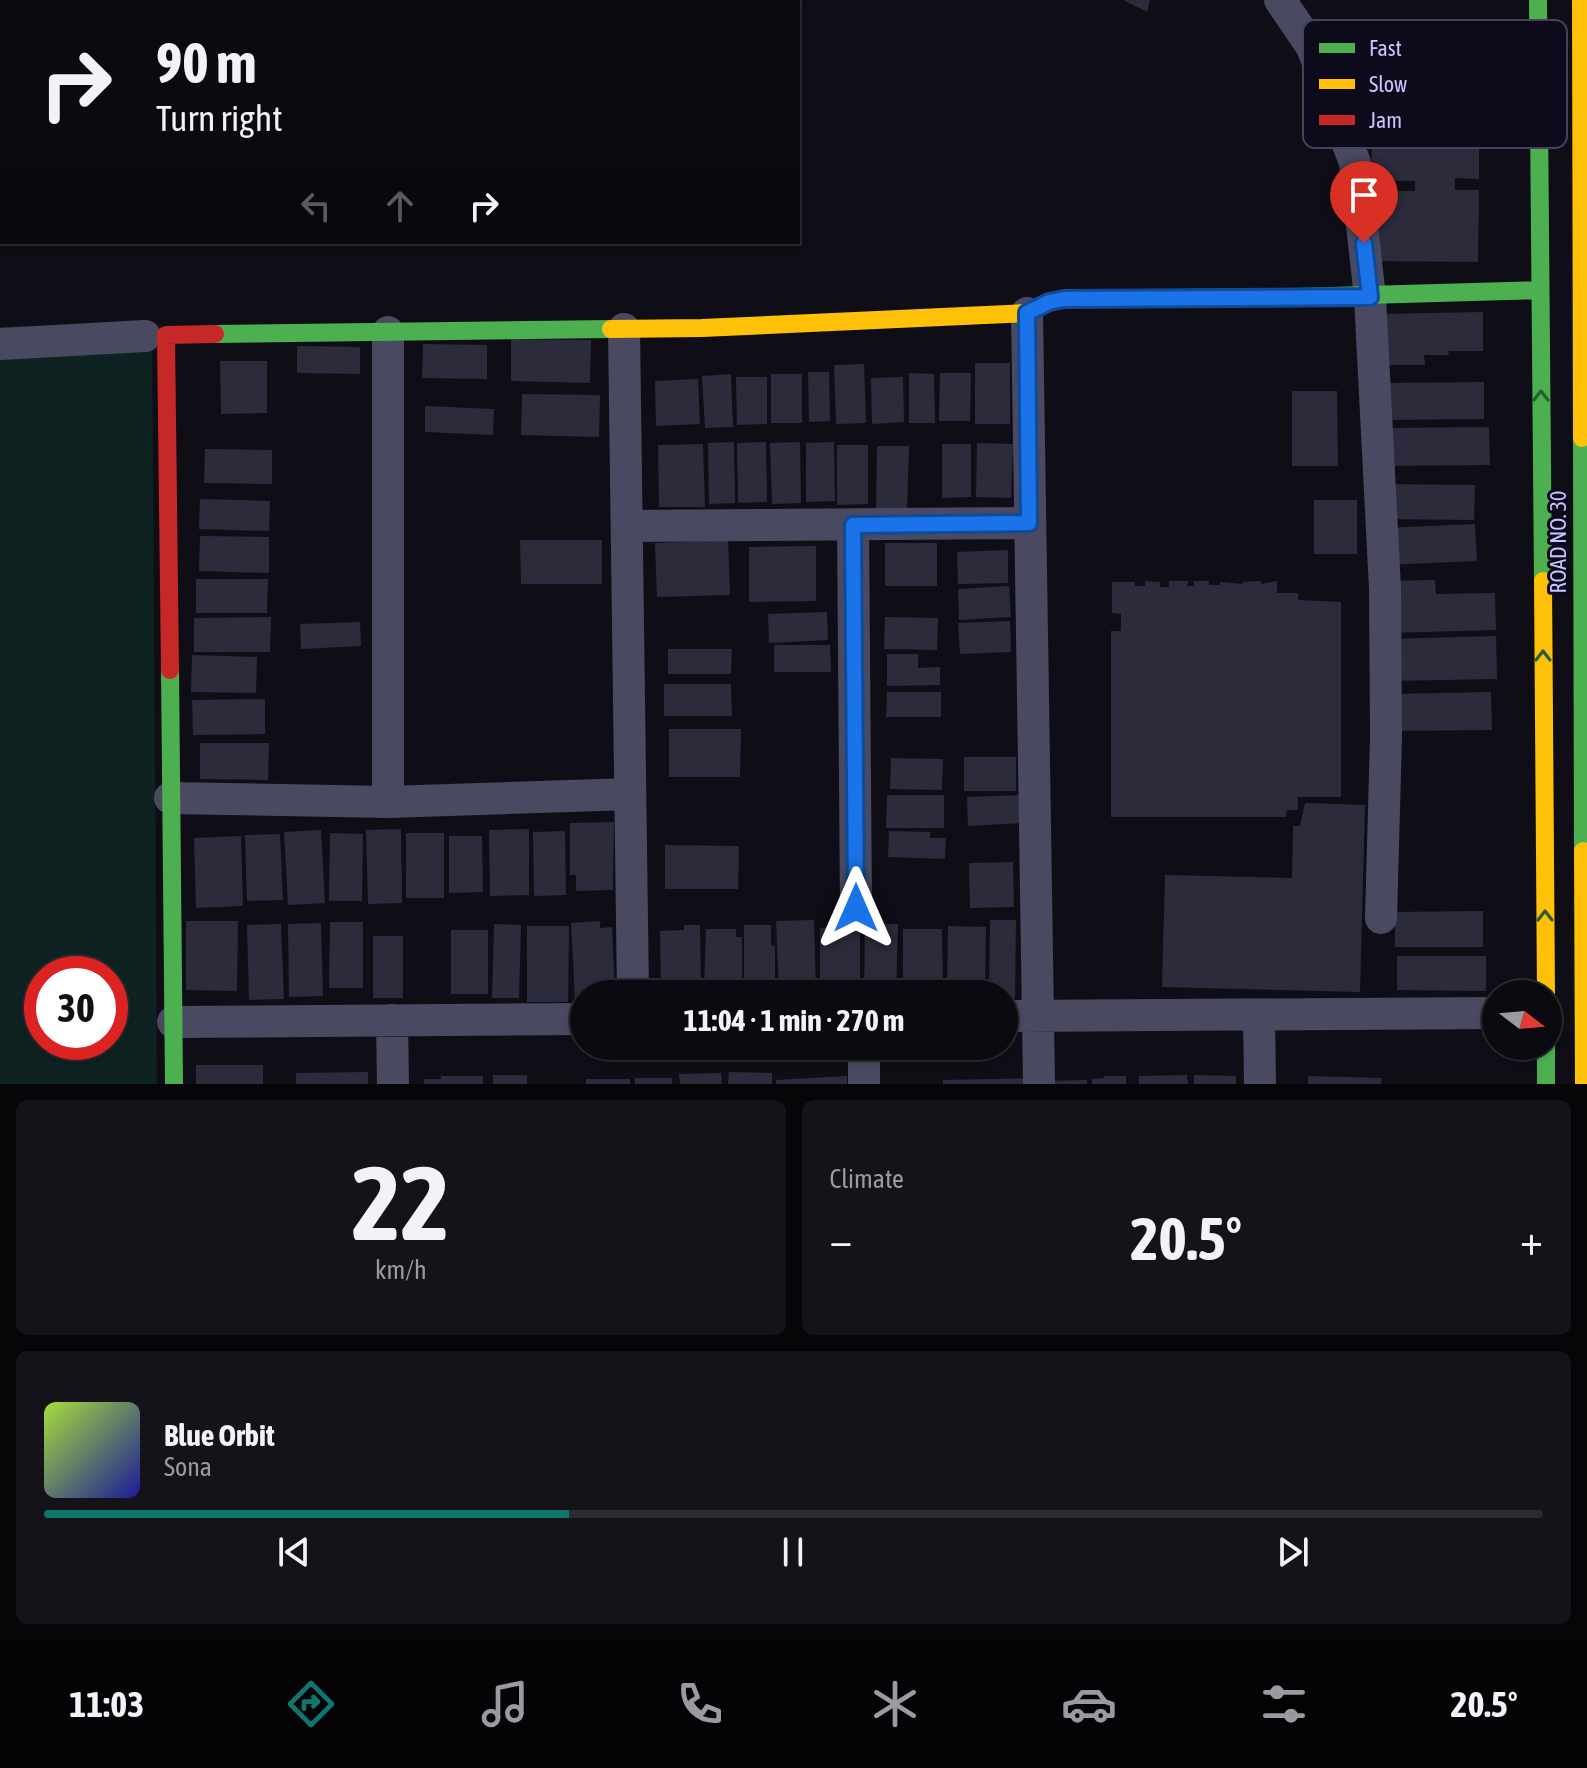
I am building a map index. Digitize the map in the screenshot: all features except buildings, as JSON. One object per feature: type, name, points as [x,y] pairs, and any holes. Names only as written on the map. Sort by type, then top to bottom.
[{"type":"street","points":[[1280,0],[1303,34]]},
{"type":"street","name":"ROAD NO. 30","points":[[1538,0],[1538,20]]},
{"type":"street","name":"ROAD NO. 30","points":[[1581,0],[1584,171],[1584,1084]]},
{"type":"street","points":[[1349,148],[1355,163],[1370,297],[1385,588],[1386,737],[1381,918]]},
{"type":"street","name":"ROAD NO. 30","points":[[1539,148],[1546,980]]},
{"type":"street","points":[[174,1084],[166,335],[624,329],[1027,313],[1049,302],[1064,299],[1370,297],[1540,290]]},
{"type":"street","points":[[1027,313],[1039,1084]]},
{"type":"street","points":[[624,329],[633,980]]},
{"type":"street","points":[[388,332],[388,802]]},
{"type":"street","points":[[0,344],[145,336]]},
{"type":"street","points":[[627,526],[1029,523]]},
{"type":"street","points":[[853,525],[856,908]]},
{"type":"street","points":[[170,798],[388,802],[630,794]]},
{"type":"street","points":[[1562,1013],[1583,1012]]},
{"type":"street","points":[[1018,1016],[1482,1013]]},
{"type":"street","points":[[1259,1015],[1260,1084]]},
{"type":"street","points":[[173,1022],[570,1019]]},
{"type":"street","points":[[392,1020],[393,1084]]},
{"type":"street","points":[[864,1060],[864,1084]]},
{"type":"street","points":[[1546,1060],[1546,1084]]},
{"type":"green space","points":[[152,322],[157,1084],[0,1084],[0,327]]},
{"type":"traffic: fast","points":[[1538,0],[1538,20]]},
{"type":"traffic: fast","points":[[1539,148],[1543,581]]},
{"type":"traffic: fast","points":[[1296,297],[1540,290]]},
{"type":"traffic: fast","points":[[215,334],[611,329]]},
{"type":"traffic: fast","points":[[1582,438],[1583,851]]},
{"type":"traffic: fast","points":[[170,670],[174,1084]]},
{"type":"traffic: fast","points":[[1546,1060],[1546,1084]]},
{"type":"traffic: slow","points":[[1581,0],[1582,438]]},
{"type":"traffic: slow","points":[[611,329],[702,328],[1027,313],[1049,302],[1064,299],[1296,297]]},
{"type":"traffic: slow","points":[[1543,581],[1546,980]]},
{"type":"traffic: slow","points":[[1583,851],[1584,1084]]},
{"type":"traffic: jam","points":[[170,670],[166,335],[215,334]]},
{"type":"route","points":[[856,908],[853,525],[1029,523],[1027,313],[1049,302],[1064,299],[1370,297],[1364,243]]}]
